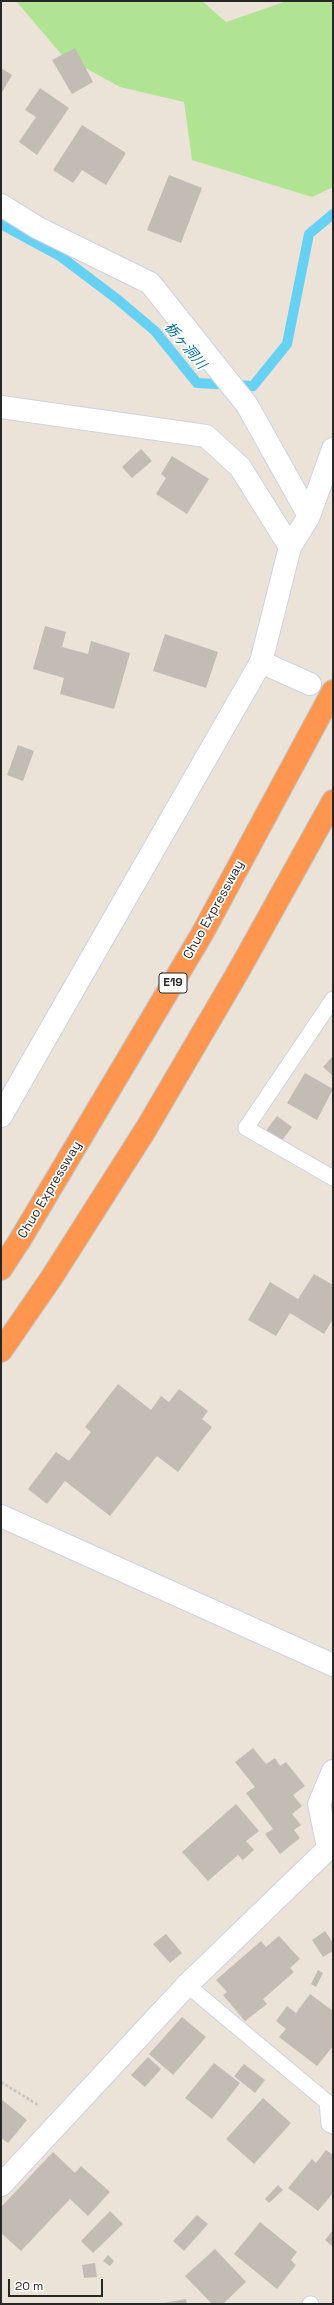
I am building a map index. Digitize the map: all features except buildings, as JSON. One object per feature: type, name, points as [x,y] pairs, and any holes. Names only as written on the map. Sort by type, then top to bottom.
[{"type":"highway","name":"Chuo Expressway","points":[[1,1269],[24,1234],[202,934],[333,691]]},
{"type":"highway","points":[[1,1351],[52,1277],[146,1129],[238,972],[333,801]]},
{"type":"street","points":[[1,205],[38,228],[150,283],[247,405],[309,516]]},
{"type":"street","points":[[1,407],[206,436],[240,467],[290,547]]},
{"type":"street","points":[[1,1116],[262,662],[290,547],[309,516],[333,448]]},
{"type":"street","points":[[262,662],[310,684]]},
{"type":"street","points":[[1,1516],[333,1665]]},
{"type":"street","points":[[1,2185],[187,1985],[330,1846],[319,1804],[333,1771]]},
{"type":"lane","points":[[333,999],[246,1128],[333,1178]]},
{"type":"lane","points":[[187,1985],[327,2102],[329,2124],[333,2126]]},
{"type":"path","points":[[1,2082],[62,2120]]},
{"type":"green space","points":[[16,1],[202,1],[226,22],[287,1],[333,1],[333,187],[312,197],[192,160],[184,102],[120,87],[62,55]]},
{"type":"waterway","name":"栃ヶ洞川","points":[[1,224],[60,256],[117,299],[155,331],[197,383],[253,386],[287,344],[309,234],[333,214]]}]
